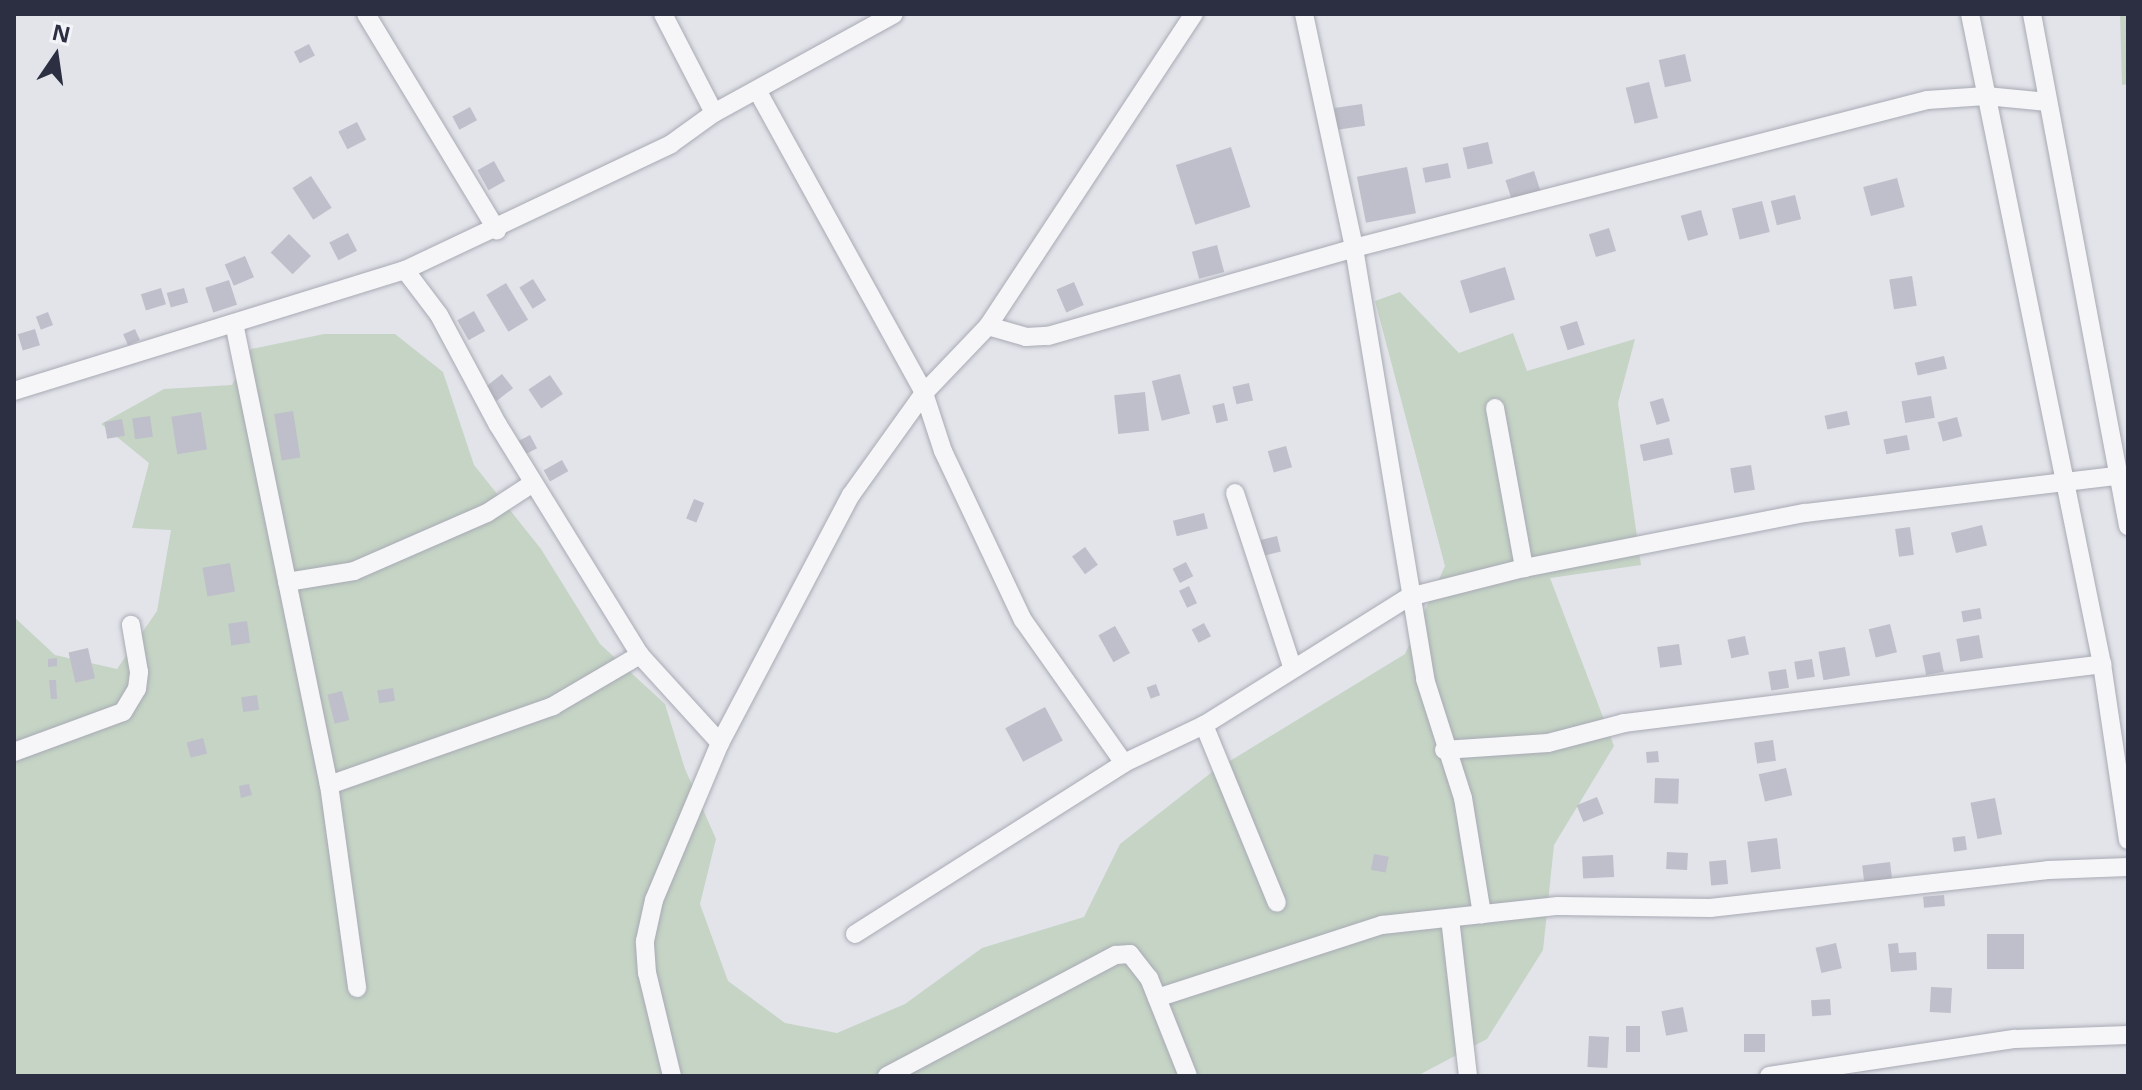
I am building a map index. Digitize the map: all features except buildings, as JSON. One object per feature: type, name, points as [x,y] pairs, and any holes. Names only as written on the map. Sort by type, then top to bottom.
[{"type":"street","points":[[366,14],[497,230]]},
{"type":"street","points":[[663,14],[714,113]]},
{"type":"street","points":[[14,391],[405,270],[497,230],[671,144],[714,113],[894,14]]},
{"type":"street","points":[[672,1076],[647,973],[645,941],[654,900],[720,743],[851,495],[924,393],[988,326],[1194,14]]},
{"type":"street","points":[[1304,14],[1354,248],[1409,597],[1444,750],[1463,798],[1482,914]]},
{"type":"street","points":[[1970,14],[2062,484],[2102,664],[2128,840]]},
{"type":"street","points":[[2032,14],[2128,526]]},
{"type":"street","points":[[757,90],[924,393],[943,451],[1023,620],[1124,763]]},
{"type":"street","points":[[988,326],[1026,337],[1048,336],[1354,248],[1927,100],[1986,96],[2048,102]]},
{"type":"street","points":[[405,270],[439,315],[533,483],[640,655],[720,743]]},
{"type":"street","points":[[234,323],[329,785],[357,988]]},
{"type":"street","points":[[1495,408],[1524,568]]},
{"type":"street","points":[[855,934],[1124,763],[1204,725],[1409,597],[1524,568],[1805,513],[2117,476]]},
{"type":"street","points":[[287,582],[354,571],[487,513],[533,483]]},
{"type":"street","points":[[1235,493],[1293,669]]},
{"type":"street","points":[[14,752],[123,712],[137,689],[139,672],[131,625]]},
{"type":"street","points":[[329,785],[553,706],[640,655]]},
{"type":"street","points":[[1444,750],[1548,743],[1624,723],[2102,664]]},
{"type":"street","points":[[1204,725],[1277,903]]},
{"type":"street","points":[[1157,998],[1328,939],[1382,925],[1558,906],[1710,908],[2048,870],[2128,867]]},
{"type":"street","points":[[1450,918],[1468,1076]]},
{"type":"street","points":[[887,1076],[921,1068],[1116,955],[1130,954],[1157,998],[1188,1076]]},
{"type":"street","points":[[1769,1076],[1817,1072],[2015,1039],[2128,1035]]},
{"type":"green space","points":[[2120,14],[2128,14],[2128,84],[2122,85]]},
{"type":"green space","points":[[1400,292],[1459,353],[1513,333],[1527,371],[1635,339],[1618,403],[1641,565],[1550,578],[1614,746],[1554,845],[1543,950],[1487,1039],[1417,1076],[14,1076],[14,617],[55,655],[117,669],[157,611],[171,530],[132,528],[149,463],[101,424],[164,389],[232,385],[251,349],[324,334],[395,334],[443,372],[474,465],[541,549],[600,644],[665,704],[685,769],[716,839],[700,904],[728,981],[785,1023],[837,1033],[905,1004],[982,948],[1084,917],[1120,844],[1212,772],[1405,654],[1445,566],[1375,301]]}]
